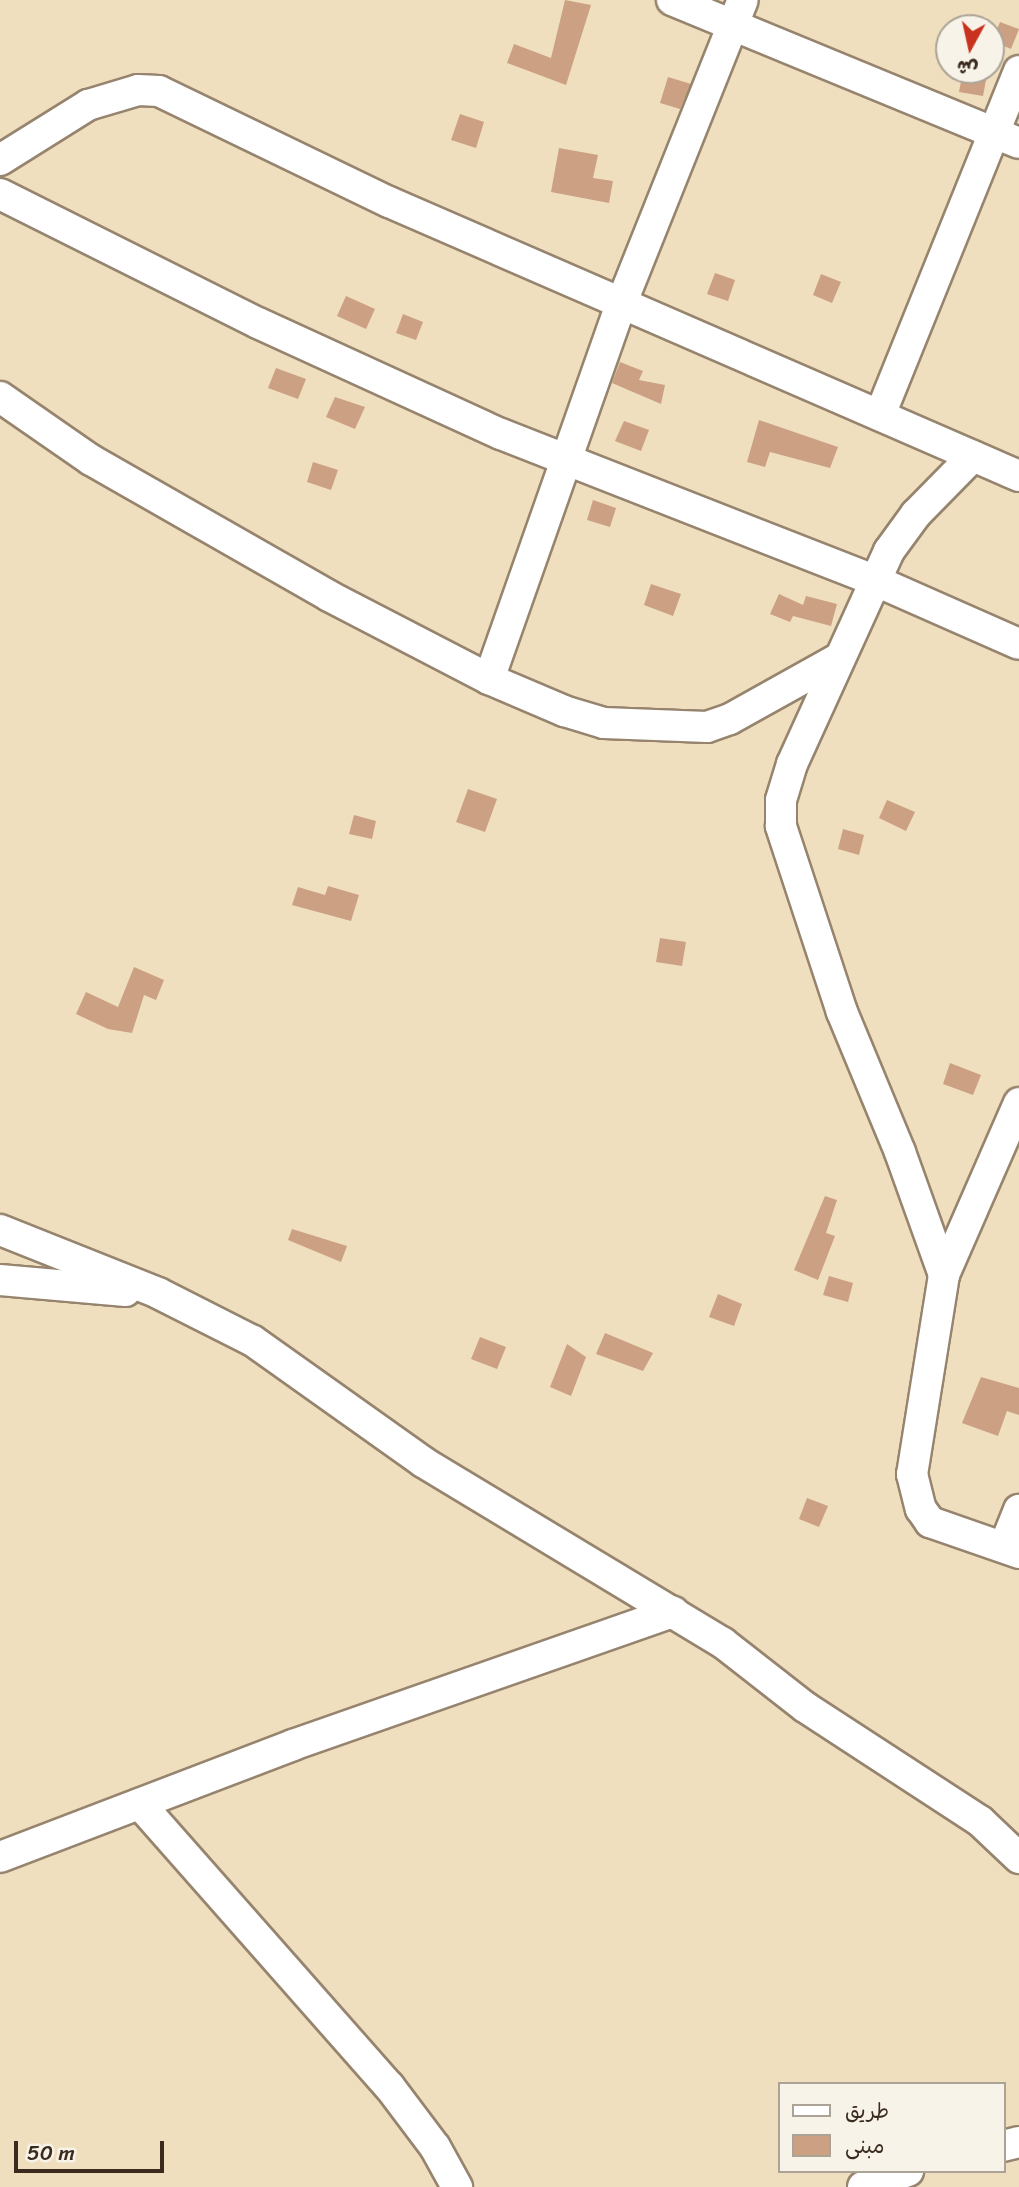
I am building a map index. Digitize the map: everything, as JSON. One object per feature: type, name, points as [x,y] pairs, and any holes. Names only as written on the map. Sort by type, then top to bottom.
[{"type":"street","points":[[672,0],[738,13],[1006,138]]},
{"type":"street","points":[[489,679],[622,302],[738,13]]},
{"type":"street","points":[[880,415],[1006,138],[1019,71]]},
{"type":"street","points":[[0,160],[88,105],[138,90],[159,91],[389,202],[1019,476]]},
{"type":"street","points":[[0,194],[258,323],[568,460],[874,580],[1019,644]]},
{"type":"street","points":[[0,397],[91,460],[189,517],[489,679],[604,723],[707,727],[730,719],[838,659]]},
{"type":"street","points":[[944,1275],[900,1152],[842,1012],[781,826],[781,800],[792,764],[874,580],[915,514],[972,456]]},
{"type":"street","points":[[1019,1103],[944,1275],[912,1474],[921,1509],[930,1522],[1011,1550],[1019,1510]]},
{"type":"street","points":[[0,1230],[158,1293],[253,1340],[423,1462],[723,1643],[817,1715],[980,1821],[1019,1857]]},
{"type":"street","points":[[0,1280],[158,1293]]},
{"type":"street","points":[[0,1857],[139,1804],[673,1612]]},
{"type":"street","points":[[139,1804],[389,2086],[457,2187]]},
{"type":"street","points":[[863,2187],[902,2173]]},
{"type":"building","points":[[565,0],[591,5],[566,85],[507,63],[514,44],[551,58]]},
{"type":"building","points":[[1005,24],[1019,29],[1011,49],[1005,46]]},
{"type":"building","points":[[668,77],[691,84],[680,109],[660,103]]},
{"type":"building","points":[[960,84],[985,84],[983,96],[959,92]]},
{"type":"building","points":[[460,114],[484,122],[476,148],[451,140]]},
{"type":"building","points":[[559,148],[598,155],[593,178],[613,181],[609,203],[551,192]]},
{"type":"building","points":[[715,273],[735,280],[728,301],[707,294]]},
{"type":"building","points":[[821,274],[841,282],[832,303],[813,295]]},
{"type":"building","points":[[346,296],[375,309],[366,329],[337,316]]},
{"type":"building","points":[[403,314],[423,322],[416,340],[396,333]]},
{"type":"building","points":[[620,362],[643,371],[639,380],[665,385],[661,404],[612,383]]},
{"type":"building","points":[[276,368],[306,379],[298,399],[268,388]]},
{"type":"building","points":[[335,397],[365,407],[355,429],[326,417]]},
{"type":"building","points":[[759,420],[838,447],[830,468],[770,452],[765,467],[747,462]]},
{"type":"building","points":[[624,421],[649,430],[641,451],[615,441]]},
{"type":"building","points":[[313,462],[338,470],[331,490],[307,482]]},
{"type":"building","points":[[593,500],[616,508],[610,527],[587,520]]},
{"type":"building","points":[[651,584],[681,594],[673,616],[644,605]]},
{"type":"building","points":[[779,594],[803,605],[806,596],[837,604],[831,626],[793,616],[790,622],[770,614]]},
{"type":"building","points":[[468,789],[497,799],[485,832],[456,822]]},
{"type":"building","points":[[887,800],[915,812],[906,831],[879,818]]},
{"type":"building","points":[[354,815],[376,821],[372,839],[349,834]]},
{"type":"building","points":[[843,829],[864,835],[859,855],[838,849]]},
{"type":"building","points":[[328,886],[359,895],[351,921],[292,905],[298,887],[325,895]]},
{"type":"building","points":[[660,938],[686,942],[682,966],[656,962]]},
{"type":"building","points":[[134,967],[164,980],[156,1000],[144,995],[132,1033],[108,1029],[76,1014],[86,992],[118,1007]]},
{"type":"building","points":[[950,1063],[981,1075],[973,1095],[943,1084]]},
{"type":"building","points":[[825,1196],[837,1200],[826,1233],[835,1236],[818,1280],[794,1270]]},
{"type":"building","points":[[292,1229],[347,1246],[341,1262],[288,1240]]},
{"type":"building","points":[[829,1276],[853,1283],[848,1302],[823,1295]]},
{"type":"building","points":[[718,1294],[742,1304],[734,1326],[709,1317]]},
{"type":"building","points":[[605,1333],[653,1353],[643,1371],[596,1354]]},
{"type":"building","points":[[480,1337],[506,1347],[497,1369],[471,1359]]},
{"type":"building","points":[[567,1344],[586,1357],[571,1396],[550,1387]]},
{"type":"building","points":[[981,1377],[1019,1388],[1019,1415],[1007,1411],[998,1436],[962,1423]]},
{"type":"building","points":[[807,1498],[828,1506],[819,1527],[799,1519]]}]
